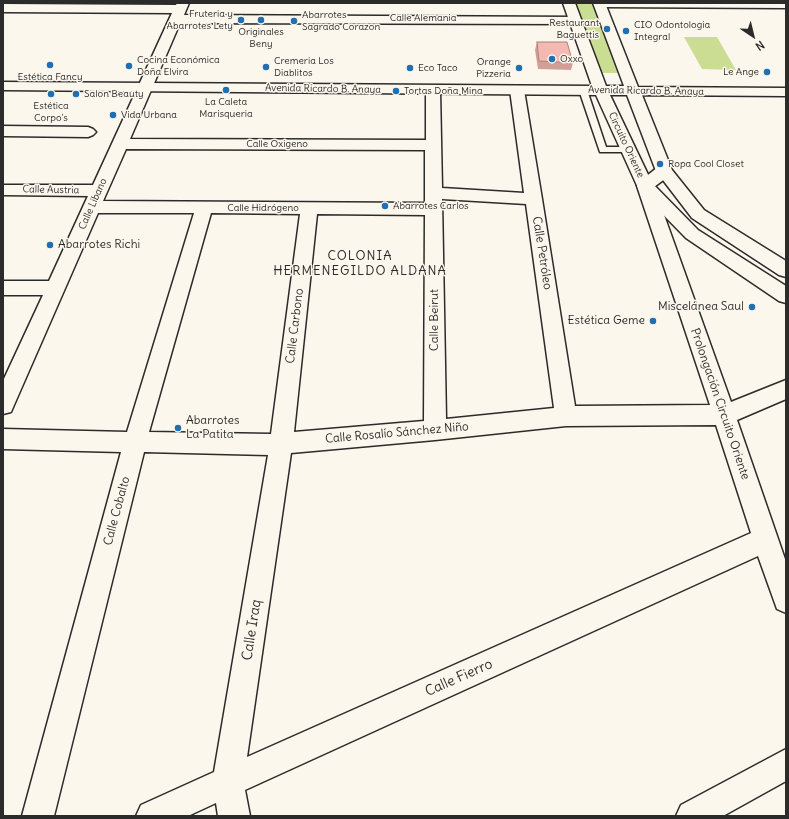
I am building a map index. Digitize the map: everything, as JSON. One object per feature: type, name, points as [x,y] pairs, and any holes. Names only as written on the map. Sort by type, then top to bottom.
[{"type":"street","name":"Circuito Oriente","points":[[569,3],[597,84],[645,186],[692,234],[786,296]]},
{"type":"street","points":[[786,4],[600,3],[664,171],[698,214],[786,270]]},
{"type":"street","name":"Calle Alemania","points":[[3,8],[180,10],[242,14],[505,14],[574,20]]},
{"type":"street","name":"Calle Libano","points":[[3,405],[180,10]]},
{"type":"street","name":"Avenida Ricardo B. Anaya","points":[[3,74],[148,81],[433,90],[583,90],[597,84]]},
{"type":"street","name":"Avenida Ricardo B. Anaya","points":[[3,86],[148,81],[630,84],[786,79]]},
{"type":"street","name":"Avenida Ricardo B. Anaya","points":[[630,84],[786,92]]},
{"type":"street","name":"Calle Beirut","points":[[433,90],[435,430]]},
{"type":"street","name":"Calle Petróleo","points":[[517,90],[566,416]]},
{"type":"street","points":[[3,132],[88,132]]},
{"type":"street","name":"Calle Oxígeno","points":[[120,144],[433,145]]},
{"type":"street","points":[[645,186],[664,171]]},
{"type":"street","name":"Prolongación Circuito Oriente","points":[[645,186],[786,600]]},
{"type":"street","name":"Calle Austria","points":[[3,190],[99,191]]},
{"type":"street","name":"Calle Hidrógeno","points":[[92,207],[309,208],[434,201],[534,199]]},
{"type":"street","name":"Calle Cobalto","points":[[38,816],[135,442],[204,208]]},
{"type":"street","name":"Calle Carbono","points":[[281,444],[309,208]]},
{"type":"street","points":[[746,270],[765,257]]},
{"type":"street","points":[[3,288],[55,288]]},
{"type":"street","name":"Calle Rosalío Sánchez Niño","points":[[3,439],[264,445],[281,444],[566,416],[724,415],[786,389]]},
{"type":"street","name":"Calle Iraq","points":[[234,816],[228,782],[281,444]]},
{"type":"street","name":"Calle Fierro","points":[[152,816],[765,540]]},
{"type":"street","points":[[692,816],[786,764]]},
{"type":"lane","points":[[583,90],[603,150],[628,150]]},
{"type":"green space","points":[[570,3],[592,3],[620,73],[594,73]]},
{"type":"green space","points":[[684,37],[717,37],[736,70],[702,69]]},
{"type":"building","points":[[537,42],[567,42],[573,63],[539,61]]},
{"type":"place","name":"Fruteria y Abarrotes Lety","points":[[241,20]]},
{"type":"place","name":"Originales Beny","points":[[261,20]]},
{"type":"place","name":"Abarrotes Sagrado Corazon","points":[[294,21]]},
{"type":"place","name":"Restaurant Baguettis","points":[[607,29]]},
{"type":"place","name":"CIO Odontologia Integral","points":[[626,31]]},
{"type":"place","name":"Oxxo","points":[[552,59]]},
{"type":"place","name":"Estética Fancy","points":[[50,65]]},
{"type":"place","name":"Cocina Económica Doña Elvira","points":[[129,66]]},
{"type":"place","name":"Cremeria Los Diablitos","points":[[266,67]]},
{"type":"place","name":"Eco Taco","points":[[410,68]]},
{"type":"place","name":"Orange Pizzeria","points":[[519,68]]},
{"type":"place","name":"Le Ange","points":[[767,72]]},
{"type":"place","name":"La Caleta Marisqueria","points":[[226,90]]},
{"type":"place","name":"Tortas Doña Mina","points":[[396,91]]},
{"type":"place","name":"Estética Corpo's","points":[[51,94]]},
{"type":"place","name":"Salon Beauty","points":[[76,94]]},
{"type":"place","name":"Vida Urbana","points":[[113,115]]},
{"type":"place","name":"Ropa Cool Closet","points":[[660,164]]},
{"type":"place","name":"Abarrotes Carlos","points":[[385,206]]},
{"type":"place","name":"Abarrotes Richi","points":[[50,245]]},
{"type":"place","name":"Miscelánea Saul","points":[[752,307]]},
{"type":"place","name":"Estética Geme","points":[[653,321]]},
{"type":"place","name":"Abarrotes La Patita","points":[[178,428]]},
{"type":"district","name":"COLONIA HERMENEGILDO ALDANA","points":[[360,264]]}]
